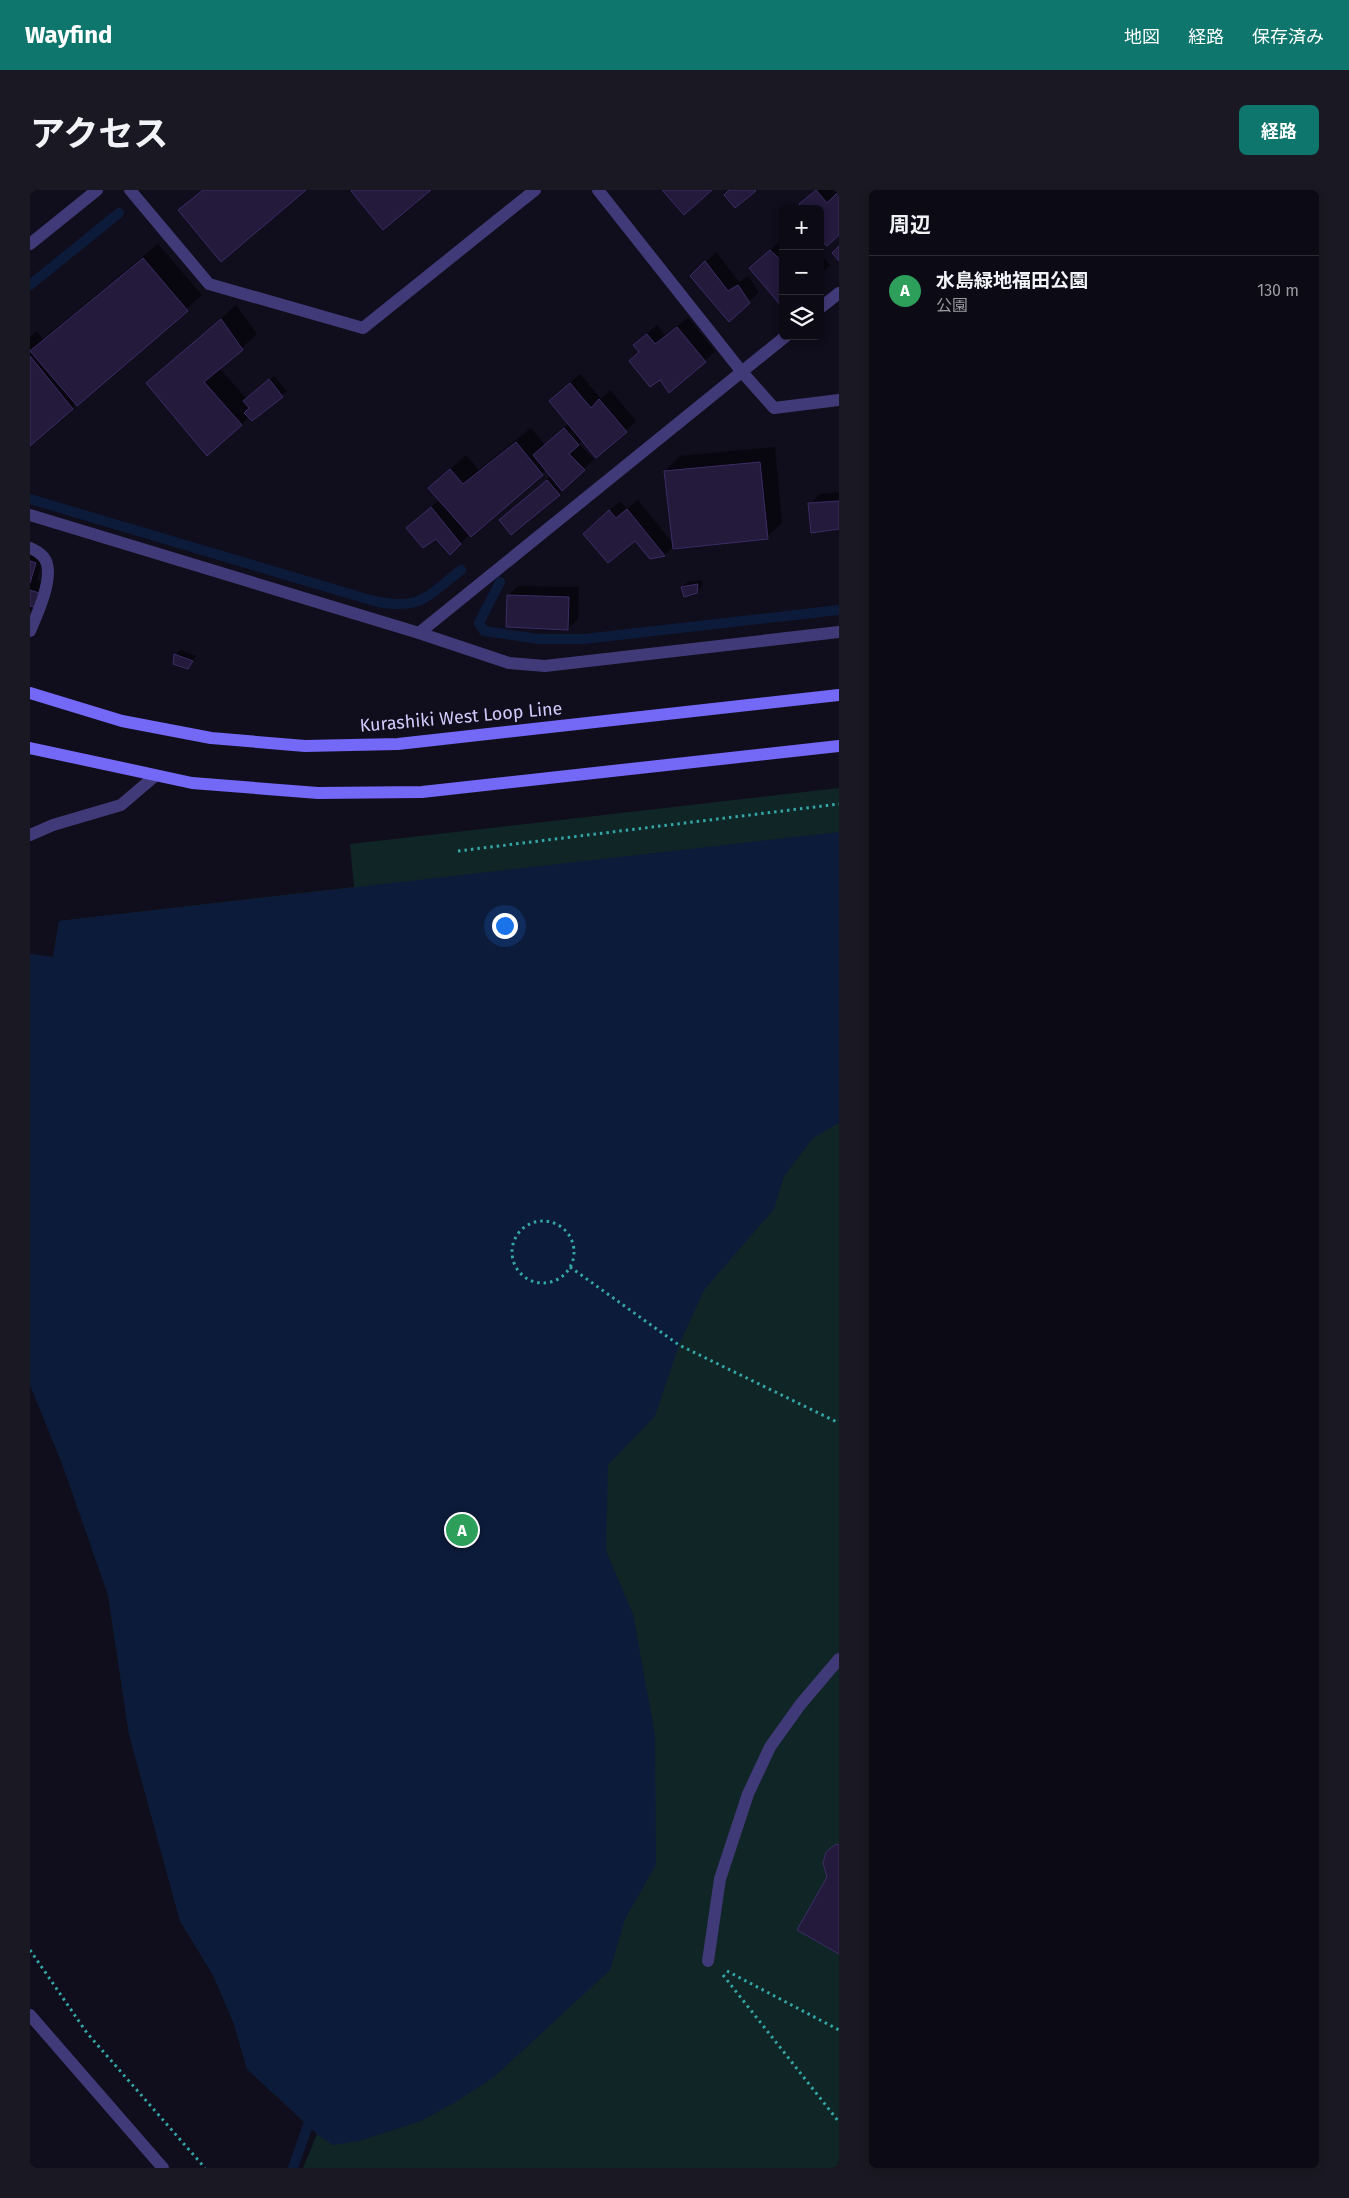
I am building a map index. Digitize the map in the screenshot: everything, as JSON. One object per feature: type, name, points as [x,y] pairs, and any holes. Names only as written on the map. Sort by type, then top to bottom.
[{"type":"main road","name":"Kurashiki West Loop Line","points":[[30,693],[122,722],[211,738],[305,746],[398,744],[839,695]]},
{"type":"main road","points":[[30,748],[192,783],[318,793],[422,792],[839,746]]},
{"type":"street","points":[[30,244],[97,190]]},
{"type":"street","points":[[130,190],[209,284],[363,328],[534,190]]},
{"type":"street","points":[[598,190],[742,372],[774,408],[839,400]]},
{"type":"street","points":[[824,305],[839,292]]},
{"type":"street","points":[[420,633],[781,340]]},
{"type":"street","points":[[30,515],[420,633],[509,663],[545,666],[839,632]]},
{"type":"street","points":[[30,548],[40,554],[47,563],[48,580],[30,632]]},
{"type":"street","points":[[30,835],[53,825],[121,805],[155,776]]},
{"type":"street","points":[[708,1959],[720,1879],[748,1794],[770,1746],[800,1705],[839,1659]]},
{"type":"street","points":[[30,2015],[164,2168]]},
{"type":"path","points":[[458,851],[839,804]]},
{"type":"path","points":[[548,1221],[558,1224],[566,1230],[574,1248],[574,1257],[570,1267],[564,1275],[545,1283],[525,1277],[513,1260],[515,1239],[529,1224],[548,1221]]},
{"type":"path","points":[[570,1267],[679,1345],[839,1423]]},
{"type":"path","points":[[30,1950],[87,2033],[205,2168]]},
{"type":"path","points":[[708,1959],[839,2030]]},
{"type":"path","points":[[708,1959],[839,2122]]},
{"type":"green space","points":[[839,788],[839,2168],[303,2168],[317,2134],[247,2069],[234,2024],[213,1975],[180,1921],[129,1734],[108,1595],[63,1466],[30,1385],[30,954],[53,957],[59,921],[354,887],[350,844]]},
{"type":"water","points":[[839,832],[839,1123],[813,1138],[784,1176],[774,1209],[704,1290],[679,1345],[655,1416],[608,1465],[606,1551],[633,1614],[655,1735],[656,1865],[625,1919],[610,1970],[494,2077],[454,2103],[421,2121],[359,2141],[333,2145],[317,2134],[247,2069],[234,2024],[213,1975],[180,1921],[129,1734],[108,1595],[63,1466],[30,1385],[30,954],[53,957],[59,921]]},
{"type":"building","points":[[203,190],[306,190],[221,262],[178,210]]},
{"type":"building","points":[[352,190],[431,190],[383,230]]},
{"type":"building","points":[[662,190],[712,190],[684,215]]},
{"type":"building","points":[[729,190],[756,191],[735,208],[724,195]]},
{"type":"building","points":[[816,190],[827,203],[839,191],[839,235],[827,246],[824,243],[824,205],[799,204]]},
{"type":"building","points":[[839,246],[839,261],[832,253]]},
{"type":"building","points":[[770,250],[779,258],[779,303],[749,268]]},
{"type":"building","points":[[143,258],[188,311],[77,406],[30,351]]},
{"type":"building","points":[[705,261],[728,291],[738,285],[750,303],[729,322],[690,276]]},
{"type":"building","points":[[221,319],[243,350],[204,382],[242,425],[207,456],[146,383]]},
{"type":"building","points":[[677,327],[706,362],[669,393],[660,380],[650,387],[629,361],[639,352],[633,345],[647,334],[655,344]]},
{"type":"building","points":[[30,356],[73,409],[30,446]]},
{"type":"building","points":[[269,379],[283,397],[252,421],[244,413],[249,408],[243,401]]},
{"type":"building","points":[[570,383],[591,408],[599,399],[627,432],[596,458],[549,401]]},
{"type":"building","points":[[564,428],[579,445],[569,454],[585,470],[562,491],[533,455]]},
{"type":"building","points":[[516,442],[543,475],[471,537],[428,488],[450,469],[463,484]]},
{"type":"building","points":[[760,462],[768,539],[673,549],[664,471]]},
{"type":"building","points":[[547,480],[560,495],[511,535],[499,520]]},
{"type":"building","points":[[839,501],[839,529],[811,533],[808,503]]},
{"type":"building","points":[[431,507],[461,544],[450,555],[436,539],[423,548],[406,528]]},
{"type":"building","points":[[627,509],[665,556],[650,559],[635,541],[608,563],[583,534],[609,510],[616,518]]},
{"type":"building","points":[[30,561],[36,563],[30,583]]},
{"type":"building","points":[[698,584],[697,593],[684,597],[681,587]]},
{"type":"building","points":[[30,590],[42,594],[38,608],[30,606]]},
{"type":"building","points":[[507,595],[569,597],[568,630],[506,627]]},
{"type":"building","points":[[174,654],[193,661],[188,669],[173,664]]},
{"type":"building","points":[[836,1844],[839,1845],[839,1954],[797,1930],[827,1877],[823,1863],[826,1852]]},
{"type":"waterway","points":[[30,285],[119,213]]},
{"type":"waterway","points":[[30,499],[374,601],[390,604],[413,603],[422,599],[461,570]]},
{"type":"waterway","points":[[500,582],[479,623],[484,631],[539,639],[584,639],[839,610]]},
{"type":"waterway","points":[[293,2168],[308,2125]]},
{"type":"place","name":"水島緑地福田公園","points":[[462,1530]]}]
